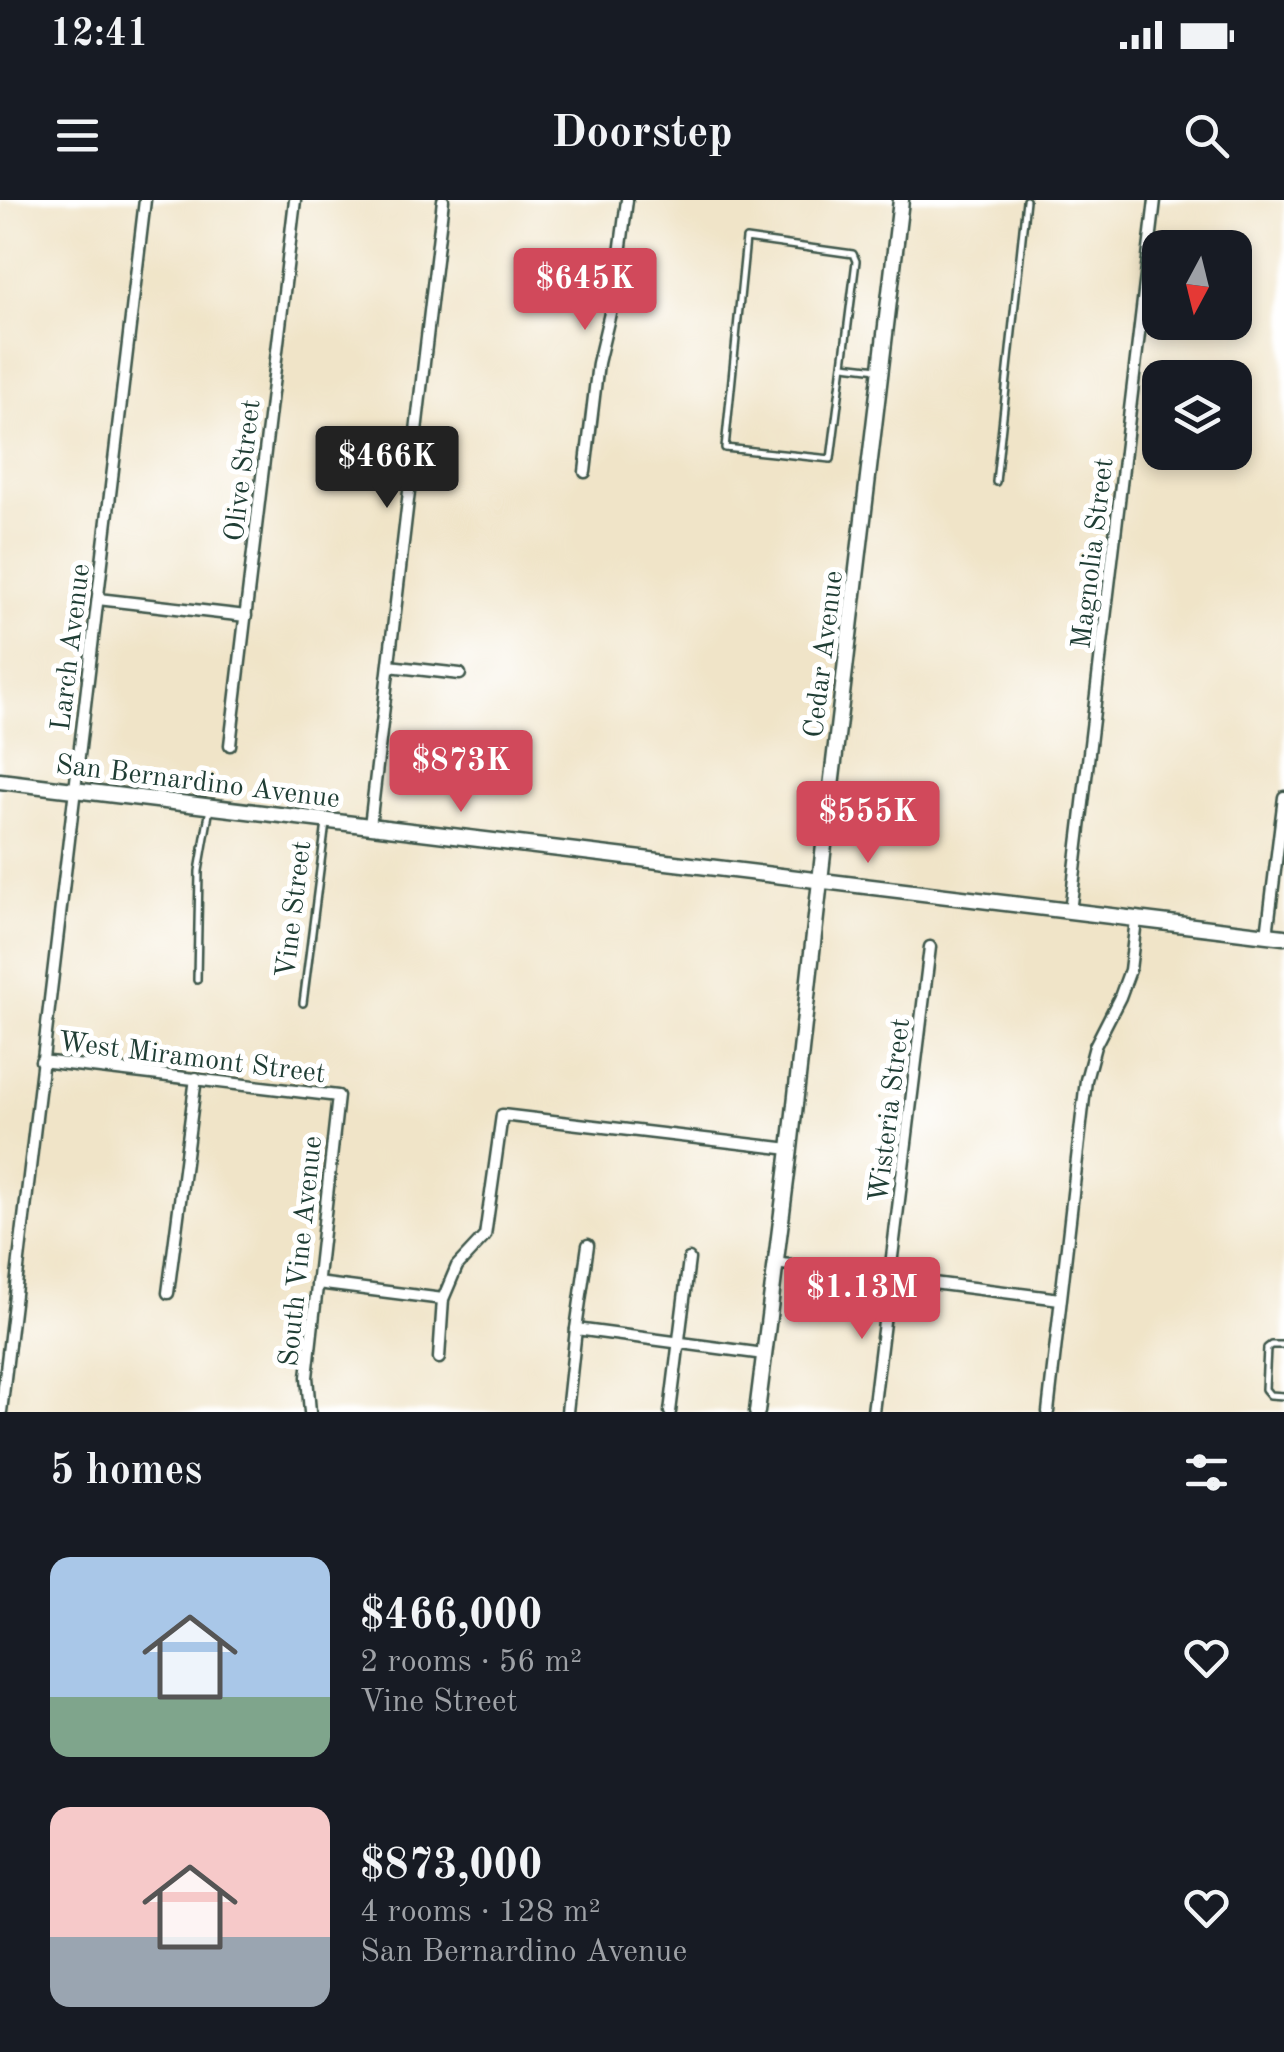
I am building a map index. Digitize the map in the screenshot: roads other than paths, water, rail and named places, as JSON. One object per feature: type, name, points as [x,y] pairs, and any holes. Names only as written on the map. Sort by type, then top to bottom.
[{"type":"main road","name":"Cedar Avenue","points":[[757,1412],[902,200]]},
{"type":"main road","name":"San Bernardino Avenue","points":[[0,782],[1284,937]]},
{"type":"street","name":"Larch Avenue","points":[[1,1412],[145,200]]},
{"type":"street","name":"Olive Street","points":[[230,745],[295,200]]},
{"type":"street","points":[[370,826],[443,200]]},
{"type":"street","points":[[585,472],[598,363],[615,292],[627,200]]},
{"type":"street","name":"Magnolia Street","points":[[1070,912],[1155,200]]},
{"type":"street","points":[[98,598],[246,616]]},
{"type":"street","points":[[389,666],[460,674]]},
{"type":"street","points":[[1267,935],[1284,797]]},
{"type":"street","points":[[1048,1412],[1086,1080],[1094,1046],[1130,970],[1136,920]]},
{"type":"street","name":"Wisteria Street","points":[[873,1412],[930,947]]},
{"type":"street","name":"West Miramont Street","points":[[42,1061],[338,1096]]},
{"type":"street","points":[[168,1293],[196,1078]]},
{"type":"street","name":"South Vine Avenue","points":[[310,1412],[307,1378],[338,1096]]},
{"type":"street","points":[[440,1358],[444,1299],[457,1266],[485,1236],[502,1115],[790,1149]]},
{"type":"street","points":[[567,1412],[588,1245]]},
{"type":"street","points":[[670,1412],[689,1259]]},
{"type":"street","points":[[774,1264],[1060,1299]]},
{"type":"street","points":[[317,1283],[444,1299]]},
{"type":"street","points":[[576,1330],[764,1354]]},
{"type":"lane","points":[[996,482],[1026,200]]},
{"type":"lane","points":[[746,239],[854,254],[844,365],[831,458],[725,448],[746,239]]},
{"type":"lane","points":[[844,365],[881,370]]},
{"type":"lane","points":[[197,980],[199,872],[210,806]]},
{"type":"lane","name":"Vine Street","points":[[303,1003],[326,820]]},
{"type":"lane","points":[[1284,1344],[1268,1348],[1264,1390],[1270,1395],[1284,1396]]}]
